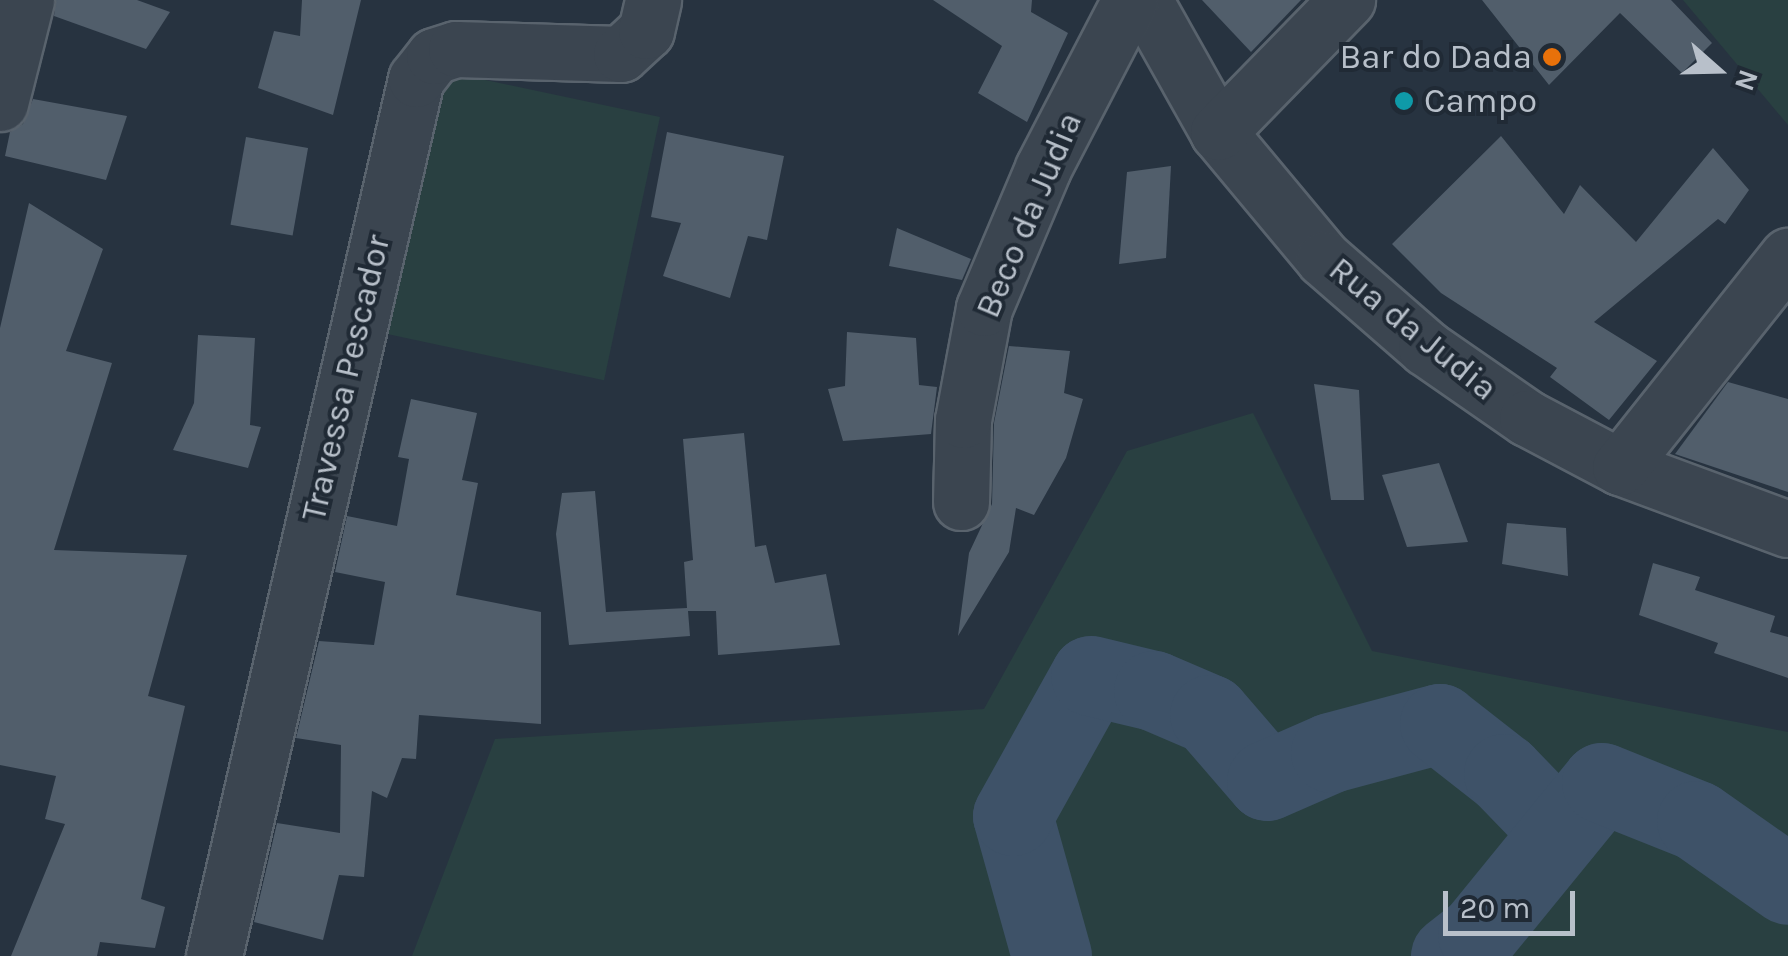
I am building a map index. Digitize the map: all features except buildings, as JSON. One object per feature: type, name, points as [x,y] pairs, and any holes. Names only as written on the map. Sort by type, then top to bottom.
[{"type":"street","points":[[0,102],[26,0]]},
{"type":"street","name":"Travessa Pescador","points":[[214,956],[416,79],[434,56],[456,49],[621,54],[646,31],[653,0]]},
{"type":"street","name":"Beco da Judia","points":[[961,502],[963,420],[984,308],[1043,168],[1130,0]]},
{"type":"street","name":"Rua da Judia","points":[[1144,0],[1218,132],[1324,259],[1426,348],[1528,418],[1620,467],[1788,529]]},
{"type":"street","points":[[1218,132],[1347,0]]},
{"type":"street","points":[[1620,467],[1788,256]]},
{"type":"green space","points":[[1683,0],[1788,0],[1788,125]]},
{"type":"green space","points":[[434,69],[660,117],[604,380],[378,332]]},
{"type":"green space","points":[[1253,413],[1372,651],[1788,732],[1788,956],[412,956],[495,739],[984,709],[1127,451]]},
{"type":"waterway","points":[[1052,956],[1013,816],[1091,676],[1154,691],[1210,715],[1267,781],[1331,753],[1440,724],[1504,774],[1561,833]]},
{"type":"waterway","points":[[1451,956],[1478,935],[1602,783],[1697,821],[1788,885]]},
{"type":"place","name":"Bar do Dada","points":[[1552,57]]},
{"type":"place","name":"Campo","points":[[1404,101]]}]
